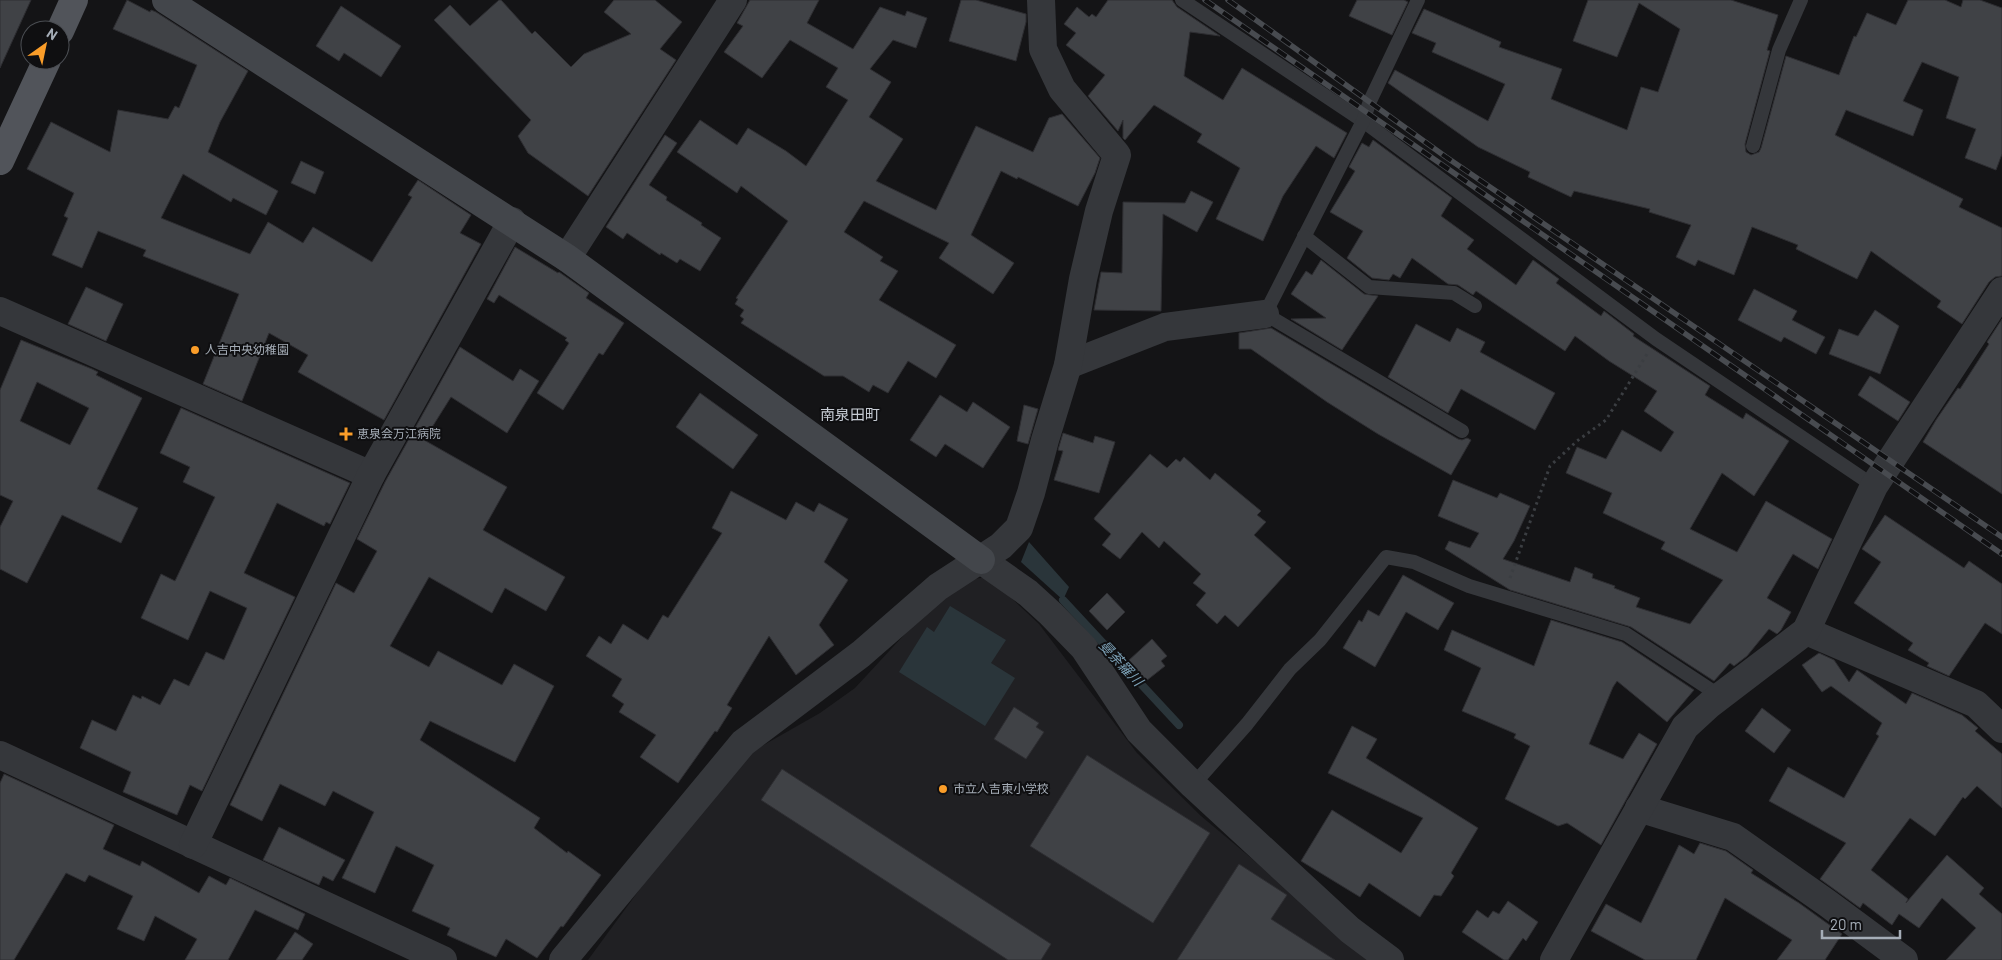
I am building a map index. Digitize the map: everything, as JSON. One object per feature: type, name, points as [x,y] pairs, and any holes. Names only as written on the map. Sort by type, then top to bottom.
[{"type":"main road","points":[[65,20],[74,0]]},
{"type":"main road","points":[[0,161],[42,70]]},
{"type":"street","points":[[166,0],[567,258],[1028,593],[1084,648],[1139,731],[1193,785],[1350,930],[1390,960]]},
{"type":"street","points":[[567,258],[733,0]]},
{"type":"street","points":[[563,960],[744,742],[861,654],[938,587],[1001,546],[1019,528],[1032,493],[1045,440],[1068,365],[1083,278],[1099,211],[1117,155],[1062,89],[1043,49],[1041,0]]},
{"type":"street","points":[[194,845],[371,475],[512,222]]},
{"type":"street","points":[[1554,960],[1685,727],[1720,696],[1806,631],[1874,486],[2002,294]]},
{"type":"street","points":[[0,311],[371,475]]},
{"type":"street","points":[[1068,365],[1165,327],[1266,314]]},
{"type":"street","points":[[1806,631],[1976,704],[2002,729]]},
{"type":"street","points":[[2,761],[194,845],[443,960]]},
{"type":"street","points":[[1639,808],[1733,837],[1904,960]]},
{"type":"lane","points":[[1182,0],[1363,121],[1656,339],[1874,486]]},
{"type":"lane","points":[[1418,0],[1370,101],[1363,121],[1266,314],[1462,431]]},
{"type":"lane","points":[[1753,146],[1779,50],[1801,0]]},
{"type":"lane","points":[[1304,236],[1369,287],[1454,293],[1475,306]]},
{"type":"lane","points":[[1193,785],[1247,724],[1290,669],[1320,640],[1386,557],[1414,562],[1469,586],[1504,595],[1626,634],[1720,696]]},
{"type":"path","points":[[1504,595],[1550,466],[1577,441],[1606,420],[1656,339]]},
{"type":"shaded area","points":[[1029,542],[1069,587],[1063,600],[1021,562]]},
{"type":"shaded area","name":"市立人吉東小学校","points":[[989,577],[1039,624],[1137,753],[1201,816],[1373,960],[588,960],[732,763],[820,713],[855,688],[929,608],[972,579]]},
{"type":"shaded area","points":[[950,606],[1006,640],[991,663],[1015,678],[985,726],[899,672],[927,627],[934,632]]},
{"type":"building","points":[[0,0],[31,0],[22,20],[20,20],[20,24],[0,68]]},
{"type":"building","points":[[127,0],[150,12],[151,10],[156,12],[248,71],[220,122],[208,152],[278,191],[266,215],[233,198],[231,202],[183,174],[161,218],[250,254],[268,222],[303,243],[313,227],[372,262],[412,197],[408,195],[418,180],[471,215],[460,233],[481,244],[384,420],[298,372],[308,355],[269,333],[242,401],[203,384],[239,294],[143,256],[146,250],[98,231],[82,268],[52,255],[68,218],[64,216],[74,193],[27,169],[51,122],[110,152],[118,110],[168,119],[175,106],[179,108],[197,65],[113,29]]},
{"type":"building","points":[[499,0],[532,34],[535,31],[571,67],[584,54],[631,34],[604,12],[614,0],[655,0],[682,22],[660,49],[676,60],[588,196],[528,153],[518,136],[531,120],[434,20],[450,5],[470,26]]},
{"type":"building","points":[[750,0],[819,0],[807,23],[853,49],[880,7],[905,16],[907,11],[927,18],[916,48],[893,40],[870,69],[891,82],[869,117],[903,139],[876,181],[936,210],[976,126],[1033,152],[1049,118],[1062,114],[1100,158],[1095,173],[1078,206],[1018,177],[1017,179],[1001,171],[971,235],[1014,263],[993,294],[939,258],[949,243],[864,201],[844,232],[883,257],[880,261],[898,271],[879,300],[956,345],[936,378],[908,361],[888,393],[873,385],[869,392],[843,376],[824,376],[741,323],[744,319],[740,316],[744,310],[735,304],[738,299],[736,298],[788,221],[741,186],[737,193],[677,152],[700,120],[737,145],[748,128],[786,151],[806,166],[848,100],[826,87],[838,68],[790,40],[762,78],[724,52],[743,26],[737,23]]},
{"type":"building","points":[[961,0],[976,0],[1026,14],[1026,22],[1016,61],[949,41]]},
{"type":"building","points":[[1108,0],[1172,0],[1177,7],[1220,36],[1190,32],[1184,76],[1223,100],[1242,68],[1347,133],[1334,158],[1316,146],[1283,196],[1263,241],[1216,219],[1240,168],[1197,142],[1202,134],[1154,105],[1125,140],[1123,138],[1123,120],[1118,131],[1088,96],[1105,75],[1066,45],[1076,33],[1064,24],[1077,7],[1089,17],[1092,14],[1096,17]]},
{"type":"building","points":[[1357,0],[1404,0],[1408,2],[1392,35],[1349,16]]},
{"type":"building","points":[[1588,0],[1731,0],[1778,15],[1767,50],[1770,51],[1745,144],[1746,152],[1751,155],[1759,152],[1761,148],[1786,56],[1839,75],[1854,36],[1856,37],[1867,13],[1896,25],[1908,0],[1945,0],[1961,7],[1963,0],[1980,0],[2002,8],[2002,154],[1996,170],[1965,158],[1976,129],[1946,118],[1959,77],[1922,62],[1903,101],[1923,110],[1913,136],[1846,110],[1835,135],[1963,199],[1959,207],[2002,228],[2002,276],[1995,277],[1989,282],[1962,324],[1937,307],[1941,301],[1871,251],[1857,279],[1796,249],[1798,245],[1752,227],[1734,275],[1698,260],[1695,266],[1676,257],[1691,225],[1649,212],[1650,209],[1574,191],[1571,197],[1528,177],[1530,172],[1478,147],[1388,83],[1395,70],[1488,121],[1505,84],[1432,52],[1436,43],[1412,33],[1424,9],[1501,42],[1499,47],[1562,69],[1551,99],[1627,130],[1641,87],[1658,92],[1680,29],[1639,3],[1617,57],[1573,41]]},
{"type":"building","points":[[341,6],[401,46],[381,77],[344,53],[339,61],[316,46]]},
{"type":"building","points":[[665,135],[677,143],[649,185],[667,197],[666,200],[702,223],[701,225],[721,238],[700,271],[680,259],[677,263],[661,253],[660,255],[627,233],[623,239],[606,227]]},
{"type":"building","points":[[1373,140],[1452,198],[1441,216],[1474,240],[1467,249],[1516,285],[1533,260],[1559,279],[1556,283],[1601,316],[1604,311],[1634,334],[1633,336],[1710,386],[1705,395],[1743,419],[1746,413],[1789,441],[1754,496],[1722,473],[1690,529],[1737,552],[1766,501],[1832,539],[1818,569],[1793,554],[1767,598],[1791,612],[1781,630],[1777,634],[1769,629],[1747,656],[1734,666],[1730,663],[1714,681],[1631,627],[1510,590],[1445,549],[1449,541],[1470,548],[1479,533],[1438,516],[1453,480],[1497,498],[1500,493],[1530,506],[1514,541],[1503,559],[1570,582],[1575,567],[1593,574],[1592,578],[1640,598],[1636,607],[1690,624],[1723,580],[1661,549],[1665,542],[1603,513],[1612,493],[1566,473],[1577,447],[1606,459],[1622,430],[1661,452],[1674,432],[1644,411],[1657,391],[1609,361],[1575,336],[1565,351],[1476,291],[1473,295],[1458,285],[1448,284],[1412,258],[1400,278],[1393,274],[1389,280],[1372,278],[1347,258],[1363,231],[1330,212],[1355,171],[1349,167],[1362,143],[1369,147]]},
{"type":"building","points":[[301,161],[324,172],[315,194],[291,183]]},
{"type":"building","points":[[1191,191],[1213,202],[1197,232],[1163,214],[1161,311],[1094,310],[1101,272],[1122,273],[1123,202],[1185,203]]},
{"type":"building","points":[[515,247],[559,272],[589,293],[586,298],[624,323],[603,355],[599,353],[563,410],[537,393],[569,343],[565,340],[567,338],[499,295],[494,303],[487,299]]},
{"type":"building","points":[[1321,260],[1364,294],[1378,296],[1342,350],[1291,319],[1326,318],[1291,294],[1306,271],[1312,275]]},
{"type":"building","points":[[86,287],[123,304],[106,341],[68,324]]},
{"type":"building","points":[[1754,289],[1797,311],[1792,320],[1825,337],[1816,354],[1784,337],[1781,342],[1738,320]]},
{"type":"building","points":[[1875,310],[1899,326],[1880,374],[1829,354],[1839,329],[1858,336]]},
{"type":"building","points":[[2002,319],[2002,494],[1923,442],[1936,420],[1958,388],[1960,389],[1989,344],[1987,342]]},
{"type":"building","points":[[1416,324],[1450,342],[1457,328],[1485,342],[1480,352],[1555,393],[1535,430],[1461,389],[1448,413],[1388,377]]},
{"type":"building","points":[[1271,328],[1458,439],[1467,438],[1471,440],[1451,475],[1378,434],[1327,402],[1251,349],[1239,349],[1239,333]]},
{"type":"building","points":[[21,340],[92,369],[98,372],[96,375],[142,398],[97,489],[138,508],[121,543],[62,515],[27,583],[0,569],[0,527],[13,501],[0,495],[0,390]],"holes":[[[37,382],[89,408],[70,445],[20,421]]]},
{"type":"building","points":[[460,347],[513,381],[520,369],[539,381],[507,433],[451,397],[424,440],[507,487],[483,530],[565,577],[546,611],[505,588],[492,613],[429,577],[390,646],[429,667],[438,651],[502,685],[514,664],[554,686],[515,762],[430,721],[420,740],[540,818],[534,828],[567,853],[568,851],[601,875],[563,927],[561,926],[537,958],[506,939],[496,957],[447,935],[450,928],[412,911],[434,865],[396,846],[375,893],[342,878],[374,812],[333,791],[325,806],[280,784],[262,821],[230,805],[336,583],[354,593],[377,551],[357,539],[385,482]]},
{"type":"building","points":[[1870,376],[1910,402],[1898,421],[1858,395]]},
{"type":"building","points":[[700,393],[758,435],[733,469],[676,427]]},
{"type":"building","points":[[940,395],[967,412],[973,402],[1010,427],[983,468],[945,444],[936,457],[910,440]]},
{"type":"building","points":[[1024,405],[1038,409],[1028,444],[1017,441]]},
{"type":"building","points":[[181,408],[350,483],[330,524],[326,522],[324,526],[277,503],[244,573],[295,597],[202,791],[190,785],[177,815],[123,792],[131,772],[80,748],[92,720],[116,731],[133,695],[141,699],[142,696],[160,705],[174,679],[189,686],[206,652],[224,660],[247,608],[210,591],[188,640],[141,618],[161,574],[175,581],[215,497],[183,482],[190,467],[160,453]]},
{"type":"building","points":[[1063,433],[1093,443],[1095,436],[1115,442],[1099,493],[1054,480],[1063,451],[1058,450]]},
{"type":"building","points":[[1150,454],[1167,468],[1176,459],[1180,462],[1184,457],[1210,480],[1215,473],[1261,511],[1257,515],[1266,522],[1254,535],[1291,568],[1238,627],[1225,615],[1217,624],[1196,605],[1206,593],[1193,583],[1201,574],[1164,541],[1159,548],[1142,532],[1120,559],[1102,545],[1111,534],[1094,519],[1095,517]]},
{"type":"building","points":[[731,491],[786,520],[796,502],[814,512],[819,503],[848,519],[824,562],[848,580],[819,625],[834,645],[796,675],[769,636],[727,705],[732,708],[717,732],[715,731],[678,783],[640,757],[656,735],[619,712],[624,704],[612,696],[622,679],[586,656],[599,636],[611,644],[623,624],[648,640],[663,615],[668,618],[722,533],[712,528]]},
{"type":"building","points":[[1885,515],[1964,568],[1969,561],[2002,584],[2002,634],[1985,623],[1949,676],[1927,666],[1929,663],[1908,650],[1913,643],[1854,603],[1881,562],[1862,549]]},
{"type":"building","points":[[1403,575],[1454,603],[1438,630],[1406,612],[1375,667],[1343,648],[1359,620],[1362,622],[1368,610],[1379,616]]},
{"type":"building","points":[[1107,593],[1125,612],[1107,630],[1089,611]]},
{"type":"building","points":[[1551,620],[1622,642],[1694,690],[1667,722],[1617,681],[1613,687],[1589,744],[1623,759],[1639,733],[1657,744],[1601,845],[1567,823],[1558,826],[1505,799],[1530,746],[1514,738],[1516,734],[1462,711],[1481,668],[1444,650],[1452,630],[1534,666]]},
{"type":"building","points":[[1152,639],[1167,656],[1161,661],[1165,666],[1146,681],[1128,661]]},
{"type":"building","points":[[1819,653],[1834,660],[1849,682],[1857,670],[1906,704],[1912,693],[1962,715],[1978,728],[1975,731],[2002,754],[2002,808],[1977,786],[1965,799],[1963,797],[1935,836],[1910,818],[1871,870],[1908,899],[1906,903],[1947,855],[1984,888],[1979,894],[2002,914],[2002,960],[1946,960],[1976,928],[1942,898],[1919,928],[1899,914],[1892,925],[1863,903],[1860,908],[1820,879],[1846,843],[1769,801],[1788,767],[1844,798],[1879,736],[1876,734],[1882,723],[1831,686],[1822,692],[1802,665]]},
{"type":"building","points":[[1014,707],[1039,723],[1036,727],[1044,732],[1026,759],[994,739]]},
{"type":"building","points":[[1762,708],[1791,730],[1774,753],[1745,731]]},
{"type":"building","points":[[1352,726],[1377,739],[1366,758],[1478,828],[1451,873],[1454,876],[1441,896],[1434,895],[1420,917],[1369,883],[1360,897],[1301,861],[1332,810],[1401,853],[1423,818],[1328,773]]},
{"type":"building","points":[[1087,755],[1210,833],[1153,923],[1030,846]]},
{"type":"building","points":[[782,769],[1051,944],[1041,960],[1008,960],[761,800]]},
{"type":"building","points":[[4,774],[114,825],[103,849],[140,866],[142,861],[199,893],[209,876],[226,885],[230,878],[305,914],[298,930],[255,910],[228,960],[185,960],[197,939],[155,916],[144,941],[117,929],[133,896],[89,875],[85,882],[66,873],[14,960],[0,960],[0,783]]},
{"type":"building","points":[[279,827],[345,860],[333,881],[323,876],[319,885],[263,860]]},
{"type":"building","points":[[1700,843],[1726,851],[1753,870],[1751,873],[1799,903],[1842,934],[1825,960],[1777,960],[1792,940],[1725,898],[1696,960],[1645,960],[1591,931],[1606,904],[1641,923],[1679,845],[1694,854]]},
{"type":"building","points":[[1239,864],[1287,895],[1271,919],[1335,960],[1177,960]]},
{"type":"building","points":[[1508,901],[1538,922],[1526,941],[1523,938],[1508,960],[1504,960],[1462,932],[1477,910],[1488,918],[1493,911],[1499,914]]},
{"type":"building","points":[[295,932],[313,944],[302,960],[276,960]]},
{"type":"waterway","name":"曼荼羅川","points":[[1063,600],[1179,725]]},
{"type":"railway","points":[[1205,0],[2002,554]]},
{"type":"railway","points":[[1228,0],[1446,157],[2002,537]]},
{"type":"place","name":"人吉中央幼稚園","points":[[195,350]]},
{"type":"place","name":"恵泉会万江病院","points":[[346,434]]},
{"type":"place","name":"市立人吉東小学校","points":[[943,789]]},
{"type":"district","name":"南泉田町","points":[[850,415]]}]
